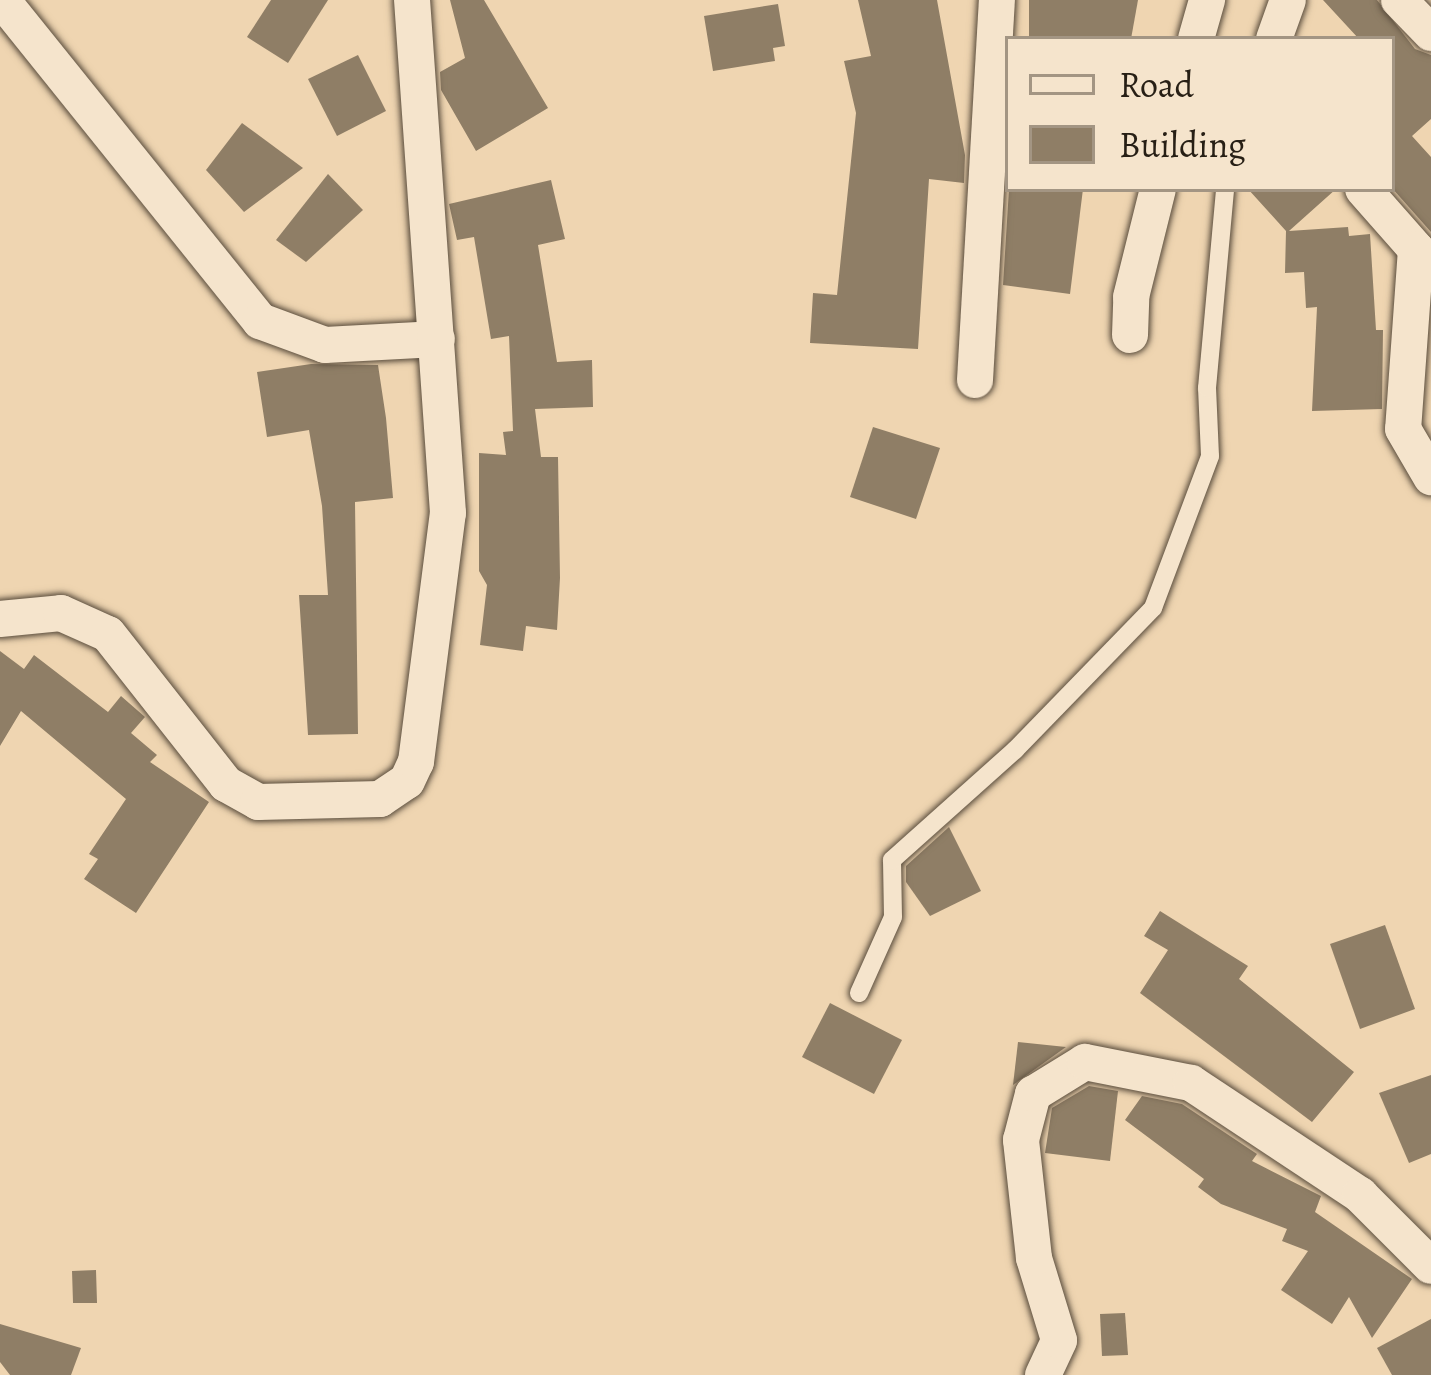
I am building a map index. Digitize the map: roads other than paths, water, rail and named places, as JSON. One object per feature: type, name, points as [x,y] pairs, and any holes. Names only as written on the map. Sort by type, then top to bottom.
[{"type":"street","points":[[2,0],[260,321],[325,345],[437,339]]},
{"type":"street","points":[[0,619],[61,613],[108,634],[241,795],[276,805],[390,795],[416,762],[448,513],[412,0]]},
{"type":"street","points":[[976,380],[998,0]]},
{"type":"street","points":[[1197,36],[1207,0]]},
{"type":"street","points":[[1275,36],[1288,0]]},
{"type":"street","points":[[1399,0],[1431,33]]},
{"type":"street","points":[[1130,335],[1131,297],[1157,192]]},
{"type":"street","points":[[1366,192],[1424,257],[1403,429],[1431,477]]},
{"type":"street","points":[[1043,1375],[1059,1340],[1034,1258],[1021,1140],[1033,1094],[1085,1062],[1191,1083],[1360,1195],[1431,1266]]},
{"type":"lane","points":[[860,993],[893,917],[892,860],[1016,749],[1153,608],[1210,457],[1207,388],[1225,192]]}]
